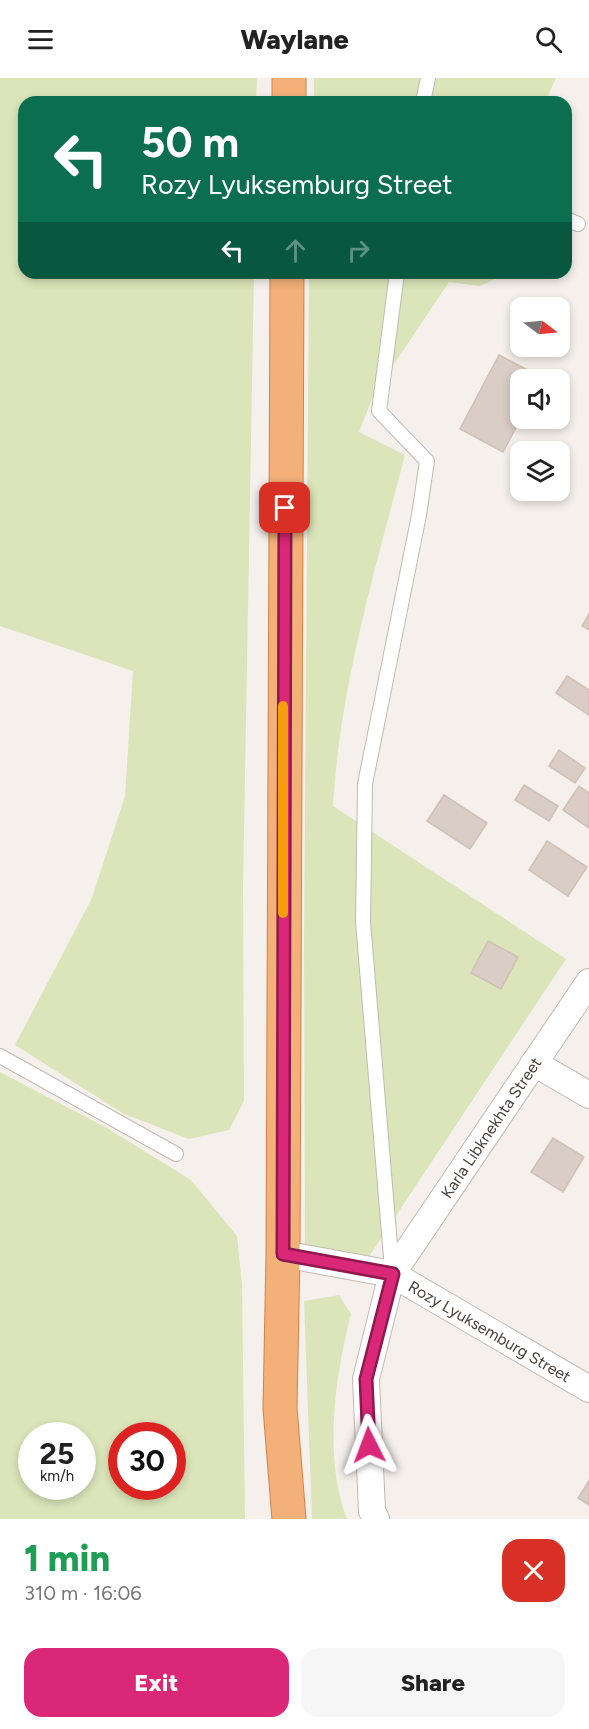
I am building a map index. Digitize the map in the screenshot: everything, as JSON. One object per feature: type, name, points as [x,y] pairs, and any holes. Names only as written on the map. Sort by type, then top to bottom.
[{"type":"highway","points":[[289,78],[289,96]]},
{"type":"highway","points":[[287,279],[283,1254],[280,1408],[289,1519]]},
{"type":"street","name":"Karla Libknekhta Street","points":[[376,1519],[372,1511],[366,1379],[393,1274],[589,982]]},
{"type":"street","points":[[534,1063],[589,1095]]},
{"type":"street","name":"Rozy Lyuksemburg Street","points":[[283,1254],[393,1274],[589,1389]]},
{"type":"lane","points":[[424,96],[428,78]]},
{"type":"lane","points":[[393,1274],[363,922],[365,784],[419,515],[427,461],[379,411],[396,279]]},
{"type":"lane","points":[[0,1056],[176,1154]]},
{"type":"green space","points":[[0,78],[257,78],[256,96],[18,96],[18,279],[254,279],[243,888],[244,1101],[229,1130],[189,1139],[124,1114],[15,1045],[92,898],[125,796],[133,671],[0,626]]},
{"type":"green space","points":[[314,78],[556,78],[548,96],[314,96]]},
{"type":"green space","points":[[309,279],[495,279],[480,286],[449,282],[374,394],[359,432],[405,455],[360,629],[343,717],[333,806],[566,959],[364,1264],[305,1252],[304,943]]},
{"type":"green space","points":[[0,1072],[107,1128],[191,1180],[237,1236],[242,1285],[245,1519],[0,1519]]},
{"type":"green space","points":[[339,1295],[351,1314],[340,1364],[334,1417],[335,1470],[347,1519],[312,1519],[304,1301]]},
{"type":"building","points":[[499,355],[526,369],[510,369],[510,429],[515,429],[503,452],[460,429]]},
{"type":"building","points":[[589,614],[589,630],[582,626]]},
{"type":"building","points":[[567,676],[589,690],[589,715],[556,693]]},
{"type":"building","points":[[559,750],[585,768],[575,783],[549,766]]},
{"type":"building","points":[[524,785],[558,806],[549,821],[515,800]]},
{"type":"building","points":[[579,786],[589,793],[589,828],[563,810]]},
{"type":"building","points":[[444,795],[487,823],[470,849],[427,821]]},
{"type":"building","points":[[547,841],[587,867],[568,896],[529,870]]},
{"type":"building","points":[[488,941],[518,957],[501,989],[471,973]]},
{"type":"building","points":[[553,1138],[584,1157],[563,1192],[531,1172]]},
{"type":"building","points":[[589,1481],[589,1505],[578,1498]]},
{"type":"slow traffic","points":[[283,706],[283,913]]},
{"type":"route","points":[[285,508],[283,1254],[393,1274],[366,1379],[369,1445]]}]
